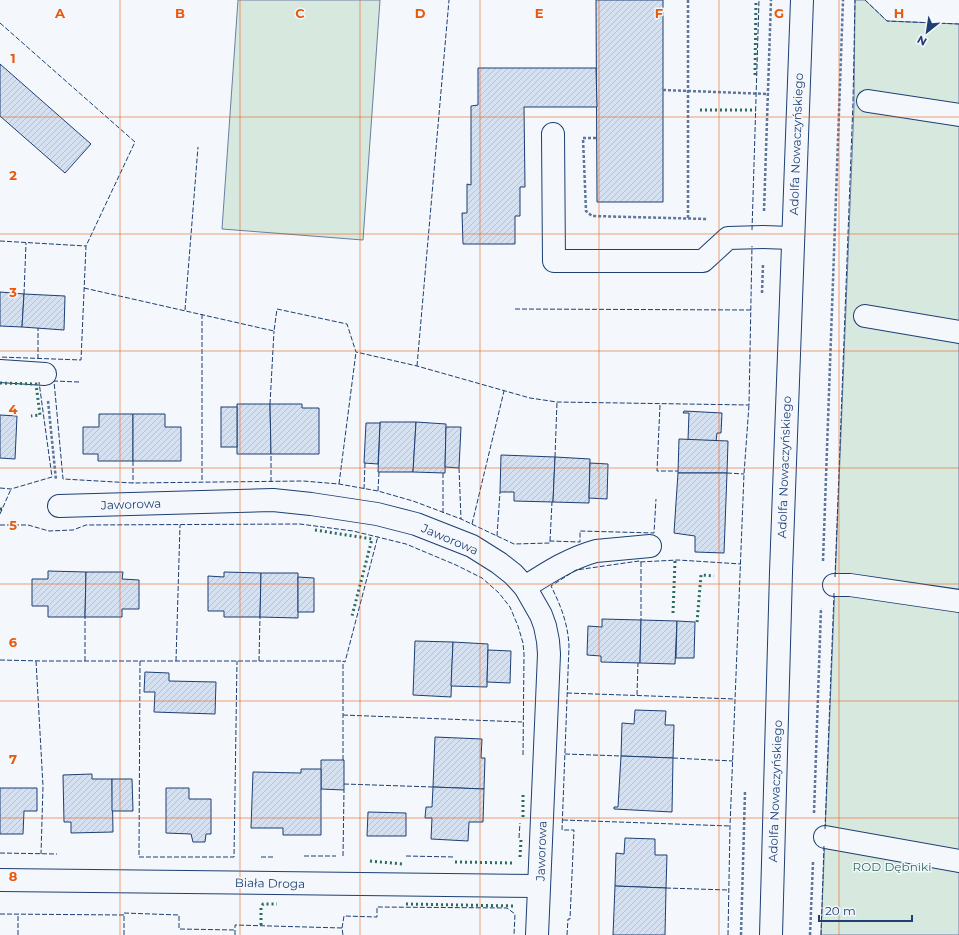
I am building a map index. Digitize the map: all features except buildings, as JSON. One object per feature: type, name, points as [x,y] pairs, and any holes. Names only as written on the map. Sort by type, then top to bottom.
[{"type":"street","name":"Adolfa Nowaczyńskiego","points":[[771,935],[792,238],[802,0]]},
{"type":"street","points":[[868,101],[959,115]]},
{"type":"street","points":[[553,134],[554,261],[703,261],[728,238],[792,238]]},
{"type":"street","points":[[865,316],[959,332]]},
{"type":"street","points":[[0,371],[45,374]]},
{"type":"street","name":"Jaworowa","points":[[59,506],[273,500],[311,504],[377,514],[416,524],[472,546],[513,574],[525,587],[541,615],[545,626],[548,648],[537,935]]},
{"type":"street","points":[[525,587],[569,561],[588,553],[650,546]]},
{"type":"street","points":[[829,576],[850,585],[959,601]]},
{"type":"street","points":[[825,837],[959,861]]},
{"type":"street","name":"Biała Droga","points":[[0,880],[539,886]]},
{"type":"path","points":[[596,138],[583,138],[586,211],[592,216],[688,219],[688,0]]},
{"type":"path","points":[[829,576],[843,0]]},
{"type":"path","points":[[663,90],[798,95]]},
{"type":"path","points":[[45,374],[59,506]]},
{"type":"path","points":[[814,815],[822,607]]},
{"type":"path","points":[[810,935],[813,855]]},
{"type":"green space","points":[[238,0],[380,0],[363,240],[222,229]]},
{"type":"green space","name":"ROD Dębniki","points":[[855,0],[865,0],[887,21],[959,24],[959,935],[821,935],[854,106]]},
{"type":"hedge","points":[[755,75],[756,0]]},
{"type":"hedge","points":[[700,110],[756,110]]},
{"type":"hedge","points":[[0,383],[36,384],[40,415],[31,416]]},
{"type":"hedge","points":[[315,530],[372,539],[352,616]]},
{"type":"hedge","points":[[673,613],[675,561]]},
{"type":"hedge","points":[[697,622],[701,575],[714,576]]},
{"type":"hedge","points":[[523,795],[523,820]]},
{"type":"hedge","points":[[520,857],[521,840]]},
{"type":"hedge","points":[[370,861],[402,864]]},
{"type":"hedge","points":[[455,862],[514,863]]},
{"type":"hedge","points":[[261,925],[261,908],[263,904],[277,904]]},
{"type":"hedge","points":[[406,904],[515,906]]},
{"type":"fence","points":[[417,366],[449,0]]},
{"type":"fence","points":[[752,230],[759,0]]},
{"type":"fence","points":[[835,577],[853,102],[855,0]]},
{"type":"fence","points":[[865,0],[887,21],[959,24]]},
{"type":"fence","points":[[0,23],[135,142],[86,246],[81,360],[0,357]]},
{"type":"fence","points":[[185,310],[198,147]]},
{"type":"fence","points":[[0,241],[86,246]]},
{"type":"fence","points":[[24,294],[26,243]]},
{"type":"fence","points":[[84,288],[274,331],[277,309],[347,324],[356,352],[417,366],[530,398],[557,402],[749,405],[752,246]]},
{"type":"fence","points":[[515,309],[751,310]]},
{"type":"fence","points":[[202,314],[202,482]]},
{"type":"fence","points":[[38,328],[38,359]]},
{"type":"fence","points":[[270,404],[274,331]]},
{"type":"fence","points":[[339,484],[356,352]]},
{"type":"fence","points":[[79,382],[54,381],[63,479],[133,483],[303,481],[339,484],[378,491],[413,501],[461,519],[514,544],[550,543],[550,541],[580,542],[580,531],[654,533],[656,499]]},
{"type":"fence","points":[[0,488],[11,489],[52,477],[39,382]]},
{"type":"fence","points":[[472,524],[504,391]]},
{"type":"fence","points":[[555,457],[557,402]]},
{"type":"fence","points":[[660,405],[657,471],[678,471]]},
{"type":"fence","points":[[728,935],[730,826],[744,474],[749,405]]},
{"type":"fence","points":[[271,454],[271,482]]},
{"type":"fence","points":[[133,461],[133,483]]},
{"type":"fence","points":[[364,489],[365,463]]},
{"type":"fence","points":[[459,468],[461,519]]},
{"type":"fence","points":[[378,491],[379,472]]},
{"type":"fence","points":[[443,473],[443,513]]},
{"type":"fence","points":[[727,473],[744,474]]},
{"type":"fence","points":[[0,514],[11,489]]},
{"type":"fence","points":[[497,536],[500,492]]},
{"type":"fence","points":[[550,541],[552,502]]},
{"type":"fence","points":[[0,525],[28,525],[49,531],[73,530],[86,525],[300,524],[353,531],[406,544],[456,565],[482,578],[499,593],[510,607],[518,626],[523,643],[524,654],[523,757]]},
{"type":"fence","points":[[176,661],[180,525]]},
{"type":"fence","points":[[343,760],[343,661],[345,662],[378,536]]},
{"type":"fence","points":[[567,935],[568,919],[570,919],[574,830],[562,830],[569,646],[563,615],[551,586],[576,570],[639,561],[678,560],[741,564]]},
{"type":"fence","points":[[641,562],[641,620]]},
{"type":"fence","points":[[825,829],[834,593]]},
{"type":"fence","points":[[85,617],[85,661]]},
{"type":"fence","points":[[259,661],[260,617]]},
{"type":"fence","points":[[0,660],[343,661]]},
{"type":"fence","points":[[36,661],[43,786],[41,854]]},
{"type":"fence","points":[[140,661],[139,857],[234,857],[237,661]]},
{"type":"fence","points":[[637,695],[638,663]]},
{"type":"fence","points":[[567,693],[735,699]]},
{"type":"fence","points":[[343,715],[522,722]]},
{"type":"fence","points":[[565,754],[621,756]]},
{"type":"fence","points":[[673,758],[733,761]]},
{"type":"fence","points":[[344,784],[433,787]]},
{"type":"fence","points":[[343,856],[344,790]]},
{"type":"fence","points":[[563,820],[730,826]]},
{"type":"fence","points":[[519,838],[520,823]]},
{"type":"fence","points":[[821,935],[824,845]]},
{"type":"fence","points":[[0,853],[57,854]]},
{"type":"fence","points":[[304,856],[336,856]]},
{"type":"fence","points":[[406,856],[455,857]]},
{"type":"fence","points":[[261,857],[273,857]]},
{"type":"fence","points":[[666,888],[728,890]]},
{"type":"fence","points":[[342,928],[344,916],[377,917],[377,907],[507,908],[515,914],[514,935]]},
{"type":"fence","points":[[0,914],[124,915],[124,913],[179,915],[179,929],[235,930]]},
{"type":"fence","points":[[18,914],[18,935]]},
{"type":"fence","points":[[124,915],[124,935]]},
{"type":"fence","points":[[235,935],[235,925],[342,928],[343,935]]}]
